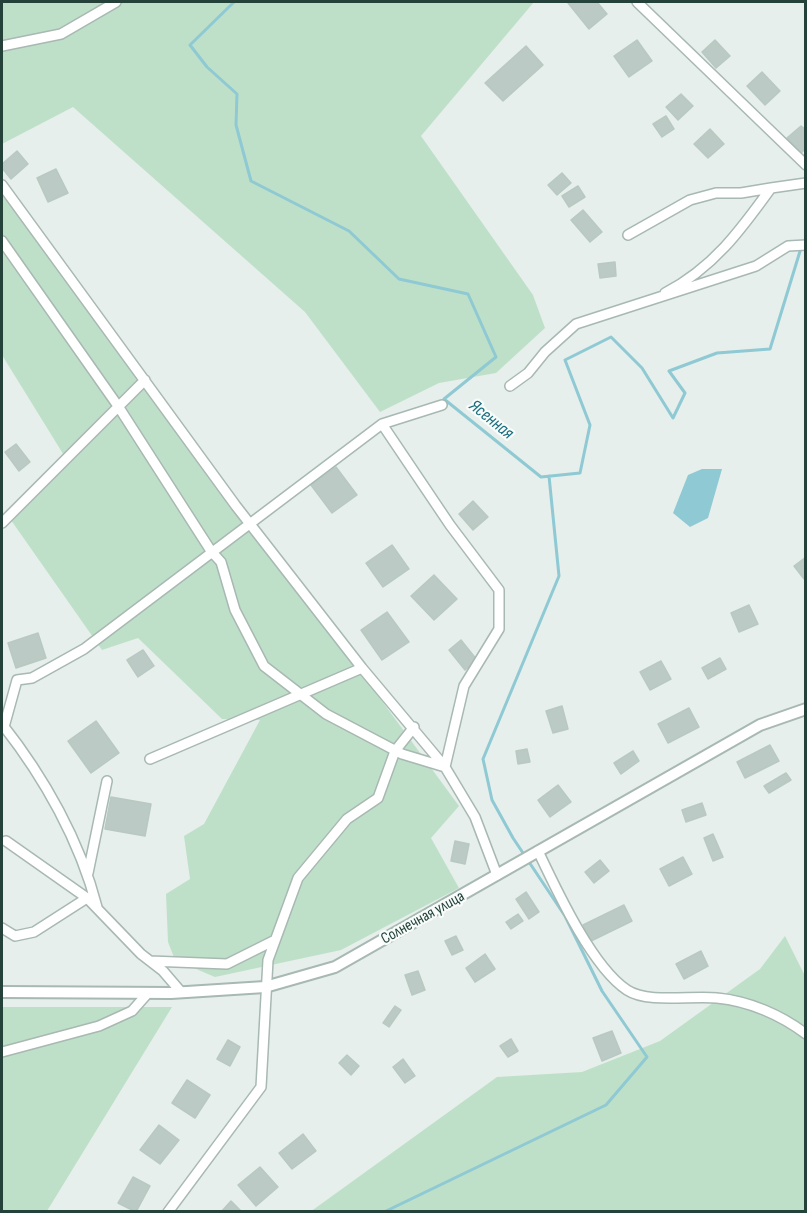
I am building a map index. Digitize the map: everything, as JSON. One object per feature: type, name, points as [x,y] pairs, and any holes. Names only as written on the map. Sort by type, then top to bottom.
[{"type":"street","points":[[2,46],[60,34],[116,2]]},
{"type":"street","points":[[637,2],[806,165]]},
{"type":"street","points":[[628,235],[690,200],[716,193],[741,194],[806,183]]},
{"type":"street","points":[[2,185],[252,525],[362,668],[414,727],[445,767],[475,816],[497,874]]},
{"type":"street","points":[[644,304],[692,278],[743,226],[771,188]]},
{"type":"street","points":[[2,241],[117,406],[211,551],[221,562],[235,610],[264,666],[326,714],[395,751],[445,767]]},
{"type":"street","points":[[510,386],[528,373],[545,352],[576,324],[644,304],[756,266],[788,246],[806,245]]},
{"type":"street","points":[[2,523],[145,380]]},
{"type":"street","points":[[98,912],[87,875],[39,774],[3,726],[17,680],[32,678],[84,649],[211,551],[252,525],[317,471],[382,424],[442,405]]},
{"type":"street","points":[[382,424],[450,525],[499,590],[499,629],[464,686],[445,767]]},
{"type":"street","points":[[150,759],[362,668]]},
{"type":"street","name":"Солнечная улица","points":[[2,992],[148,993],[265,987],[334,967],[760,725],[806,709]]},
{"type":"street","points":[[168,1212],[261,1087],[268,960],[298,878],[347,819],[378,798],[395,751],[414,727]]},
{"type":"street","points":[[87,875],[107,781]]},
{"type":"street","points":[[6,840],[87,898],[98,912],[163,971],[181,992]]},
{"type":"street","points":[[538,851],[598,962],[628,991],[667,999],[718,998],[781,1015],[806,1034]]},
{"type":"street","points":[[2,928],[15,936],[34,932],[87,898]]},
{"type":"street","points":[[150,961],[227,964],[274,940]]},
{"type":"street","points":[[2,1052],[99,1026],[132,1011],[148,993]]},
{"type":"green space","points":[[2,2],[534,2],[421,136],[533,295],[545,328],[496,373],[439,383],[380,412],[305,312],[73,107],[2,144]]},
{"type":"green space","points":[[2,183],[459,806],[431,838],[459,888],[341,950],[215,977],[175,960],[168,942],[166,894],[190,879],[184,836],[204,824],[260,720],[222,719],[138,638],[102,650],[6,513],[65,457],[2,355]]},
{"type":"green space","points":[[785,936],[805,976],[805,1211],[310,1212],[497,1077],[582,1072],[660,1041],[760,969]]},
{"type":"green space","points":[[2,1007],[172,1007],[47,1211],[2,1211]]},
{"type":"water","points":[[702,469],[722,469],[708,518],[690,527],[673,513],[688,475]]},
{"type":"building","points":[[597,2],[607,14],[589,29],[568,3]]},
{"type":"building","points":[[637,40],[652,61],[629,77],[614,56]]},
{"type":"building","points":[[715,40],[730,56],[716,68],[702,52]]},
{"type":"building","points":[[526,46],[543,65],[503,101],[485,83]]},
{"type":"building","points":[[762,72],[780,91],[765,105],[747,86]]},
{"type":"building","points":[[681,94],[693,106],[678,120],[666,107]]},
{"type":"building","points":[[666,116],[674,129],[662,137],[653,124]]},
{"type":"building","points":[[801,126],[806,130],[806,148],[801,153],[787,138]]},
{"type":"building","points":[[710,129],[724,144],[708,158],[694,144]]},
{"type":"building","points":[[17,151],[28,164],[11,179],[2,168],[2,164]]},
{"type":"building","points":[[56,169],[68,193],[48,202],[37,178]]},
{"type":"building","points":[[562,173],[571,183],[557,195],[548,185]]},
{"type":"building","points":[[578,186],[585,197],[569,207],[562,196]]},
{"type":"building","points":[[583,210],[602,232],[590,242],[571,220]]},
{"type":"building","points":[[615,262],[616,276],[600,278],[598,264]]},
{"type":"building","points":[[16,444],[30,462],[19,471],[5,452]]},
{"type":"building","points":[[336,467],[357,495],[332,513],[311,485]]},
{"type":"building","points":[[473,501],[488,517],[473,530],[459,514]]},
{"type":"building","points":[[392,545],[409,569],[383,587],[366,563]]},
{"type":"building","points":[[806,557],[806,577],[804,579],[794,566]]},
{"type":"building","points":[[434,575],[457,599],[434,620],[411,596]]},
{"type":"building","points":[[749,605],[758,624],[739,632],[731,613]]},
{"type":"building","points":[[387,612],[409,642],[382,660],[361,630]]},
{"type":"building","points":[[38,633],[46,658],[16,668],[8,643]]},
{"type":"building","points":[[461,640],[477,660],[465,670],[449,650]]},
{"type":"building","points":[[143,650],[154,666],[138,677],[127,660]]},
{"type":"building","points":[[720,658],[726,669],[708,679],[702,668]]},
{"type":"building","points":[[661,661],[671,679],[650,690],[640,672]]},
{"type":"building","points":[[562,706],[568,729],[553,733],[546,711]]},
{"type":"building","points":[[689,708],[699,727],[668,743],[658,724]]},
{"type":"building","points":[[96,721],[119,753],[91,773],[68,741]]},
{"type":"building","points":[[770,745],[779,761],[745,778],[737,762]]},
{"type":"building","points":[[527,749],[530,762],[518,764],[516,751]]},
{"type":"building","points":[[633,751],[639,761],[621,774],[614,763]]},
{"type":"building","points":[[786,773],[791,780],[769,793],[764,786]]},
{"type":"building","points":[[558,785],[571,802],[550,817],[538,800]]},
{"type":"building","points":[[111,797],[151,804],[145,836],[105,829]]},
{"type":"building","points":[[702,803],[706,815],[686,822],[682,810]]},
{"type":"building","points":[[713,834],[723,857],[713,861],[704,838]]},
{"type":"building","points":[[455,841],[469,844],[465,864],[451,861]]},
{"type":"building","points":[[683,857],[692,874],[669,886],[660,869]]},
{"type":"building","points":[[600,860],[609,871],[594,883],[585,872]]},
{"type":"building","points":[[526,892],[539,912],[529,919],[516,899]]},
{"type":"building","points":[[624,905],[632,921],[591,941],[583,925]]},
{"type":"building","points":[[518,914],[523,921],[511,929],[506,922]]},
{"type":"building","points":[[456,936],[463,950],[452,955],[445,941]]},
{"type":"building","points":[[701,951],[708,966],[684,979],[676,964]]},
{"type":"building","points":[[485,954],[495,969],[475,982],[466,968]]},
{"type":"building","points":[[418,971],[425,990],[412,995],[405,975]]},
{"type":"building","points":[[395,1006],[401,1010],[389,1027],[383,1023]]},
{"type":"building","points":[[612,1031],[621,1053],[602,1061],[593,1038]]},
{"type":"building","points":[[511,1039],[518,1051],[508,1057],[500,1046]]},
{"type":"building","points":[[228,1040],[240,1047],[230,1066],[217,1059]]},
{"type":"building","points":[[347,1055],[359,1066],[351,1075],[339,1063]]},
{"type":"building","points":[[403,1059],[415,1076],[405,1083],[393,1067]]},
{"type":"building","points":[[187,1080],[210,1095],[195,1118],[172,1103]]},
{"type":"building","points":[[159,1125],[179,1140],[160,1164],[140,1150]]},
{"type":"building","points":[[303,1134],[316,1151],[292,1169],[279,1153]]},
{"type":"building","points":[[260,1167],[278,1187],[256,1206],[238,1185]]},
{"type":"building","points":[[133,1177],[150,1186],[136,1212],[118,1203]]},
{"type":"building","points":[[231,1201],[242,1212],[221,1212]]},
{"type":"waterway","name":"Ясенная","points":[[234,2],[190,45],[207,67],[237,94],[236,125],[251,181],[349,231],[399,279],[468,294],[496,357],[444,399],[541,477],[580,473],[590,425],[565,360],[611,337],[642,368],[673,418],[685,393],[669,371],[717,353],[770,349],[801,248],[806,250]]},
{"type":"waterway","points":[[384,1212],[606,1105],[647,1057],[602,991],[565,916],[513,838],[492,800],[483,759],[559,576],[549,476]]}]
